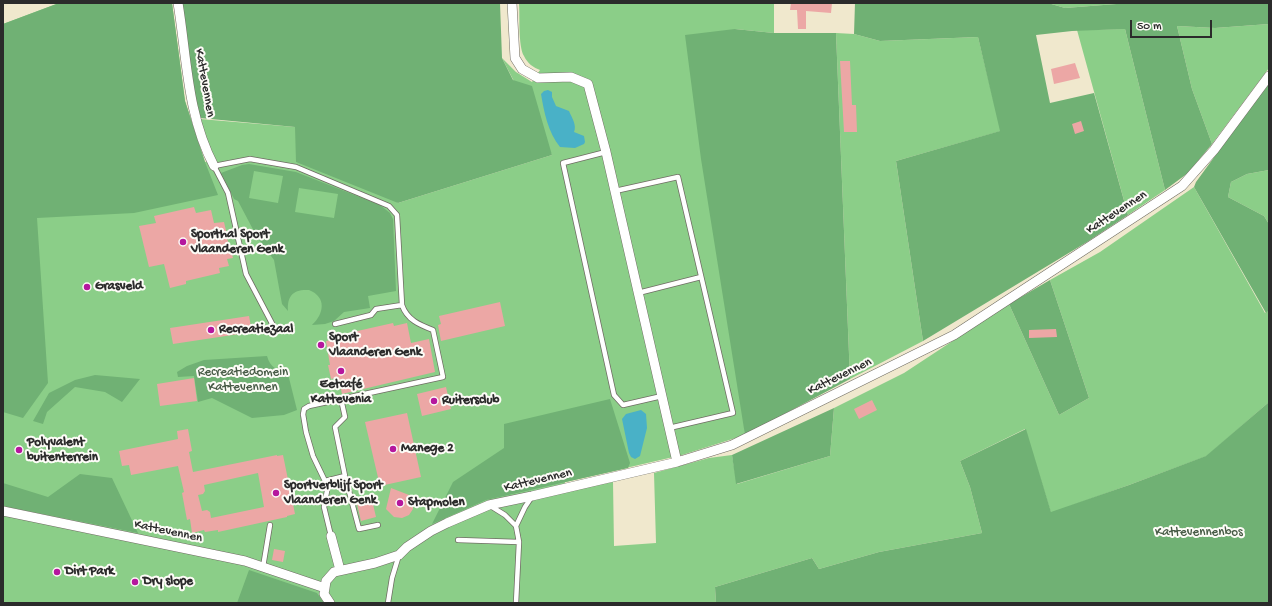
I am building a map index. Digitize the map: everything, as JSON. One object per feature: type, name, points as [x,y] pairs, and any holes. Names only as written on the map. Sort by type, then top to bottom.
[{"type":"street","name":"Kattevennen","points":[[178,3],[194,113],[208,154],[214,166]]},
{"type":"street","points":[[512,3],[515,58],[522,69],[538,78],[571,77],[588,84],[606,152],[677,462]]},
{"type":"street","name":"Kattevennen","points":[[344,570],[375,564],[399,555],[431,531],[489,505],[677,462],[732,445],[954,335],[1182,186],[1214,150],[1269,76]]},
{"type":"street","name":"Kattevennen","points":[[3,511],[245,561],[324,588]]},
{"type":"street","points":[[330,603],[324,594],[326,581],[334,572],[344,570],[331,536]]},
{"type":"lane","points":[[606,152],[563,162],[614,395],[623,405],[662,396]]},
{"type":"lane","points":[[276,331],[246,274],[228,193],[214,166],[250,159],[296,167],[389,206],[397,215],[402,305],[405,312],[416,324],[433,330],[443,377],[309,406],[304,409],[303,413],[306,432],[313,456],[325,481],[327,491],[324,507],[331,536]]},
{"type":"lane","points":[[614,191],[678,176],[702,277],[733,413],[669,428]]},
{"type":"lane","points":[[638,293],[702,277]]},
{"type":"lane","points":[[335,324],[371,315],[376,309],[402,305]]},
{"type":"lane","points":[[341,399],[345,417],[335,427],[345,476],[359,529],[378,525]]},
{"type":"lane","points":[[325,481],[345,476]]},
{"type":"lane","points":[[516,526],[532,496]]},
{"type":"lane","points":[[489,505],[505,515],[516,526],[519,542],[516,603]]},
{"type":"lane","points":[[263,567],[270,525]]},
{"type":"lane","points":[[458,540],[519,542]]},
{"type":"lane","points":[[388,603],[392,578],[399,555]]},
{"type":"green space","name":"Recreatiedomein Kattevennen","points":[[59,3],[172,3],[185,101],[205,162],[214,160],[200,119],[295,127],[398,203],[552,155],[502,58],[516,72],[532,82],[540,70],[533,67],[525,59],[522,51],[519,3],[774,3],[774,33],[735,29],[745,435],[682,455],[565,482],[564,491],[613,482],[614,546],[656,543],[654,473],[709,458],[732,455],[737,484],[830,456],[834,408],[904,373],[1009,304],[1059,415],[1089,398],[1050,280],[1100,252],[1194,187],[1265,313],[1269,310],[1269,402],[1207,456],[1051,513],[1025,429],[960,461],[970,487],[982,533],[879,552],[819,569],[812,558],[715,587],[716,603],[3,603],[3,24]]},
{"type":"green space","points":[[59,3],[172,3],[185,101],[205,162],[218,195],[134,213],[37,218],[48,383],[23,418],[3,412],[3,24]]},
{"type":"green space","points":[[181,3],[500,3],[502,58],[513,80],[532,86],[552,155],[398,203],[296,162],[295,127],[200,118],[194,94]]},
{"type":"green space","points":[[855,3],[1048,3],[1065,8],[1129,3],[1269,3],[1269,24],[1215,28],[1177,26],[1192,89],[1212,144],[1188,173],[1165,190],[1125,29],[1072,31],[1036,35],[1050,103],[1094,93],[1128,215],[1087,242],[923,341],[896,161],[1000,131],[978,37],[880,41],[854,34]]},
{"type":"green space","points":[[1048,3],[1129,3],[1065,8]]},
{"type":"green space","points":[[1269,24],[1269,68],[1212,144],[1192,89],[1177,26],[1215,28]]},
{"type":"green space","points":[[735,29],[774,33],[836,33],[850,379],[745,435],[701,159],[685,35]]},
{"type":"green space","points":[[1125,29],[1165,190],[1128,215],[1077,30]]},
{"type":"green space","points":[[836,33],[854,34],[880,41],[978,37],[1001,131],[896,161],[923,341],[850,379]]},
{"type":"green space","points":[[1269,82],[1269,170],[1247,174],[1231,182],[1228,197],[1264,216],[1269,224],[1269,310],[1266,313],[1194,187],[1196,182]]},
{"type":"green space","points":[[249,164],[296,172],[380,205],[390,213],[393,219],[396,291],[368,296],[370,308],[344,312],[334,321],[325,324],[312,325],[319,316],[322,306],[319,297],[309,290],[303,290],[292,294],[289,301],[288,311],[282,304],[274,260],[257,237],[238,201],[234,199],[221,173]],"holes":[[[254,171],[283,176],[278,203],[249,198]],[[299,188],[338,194],[334,218],[295,212]]]},
{"type":"green space","points":[[1269,170],[1269,224],[1264,216],[1228,197],[1231,182],[1247,174]]},
{"type":"green space","points":[[1050,280],[1089,398],[1059,415],[1009,304]]},
{"type":"green space","points":[[267,356],[272,366],[288,374],[297,410],[284,415],[252,418],[212,398],[198,402],[194,376],[178,377],[177,372],[187,366],[204,360]]},
{"type":"green space","points":[[95,375],[140,379],[122,402],[105,392],[75,387],[47,412],[43,424],[33,421],[49,393],[75,380]]},
{"type":"green space","points":[[610,399],[630,463],[628,468],[486,500],[432,524],[453,482],[504,448],[504,424]]},
{"type":"green space","name":"Kattevennenbos","points":[[1269,402],[1269,603],[716,603],[715,587],[812,558],[819,569],[879,552],[982,533],[970,487],[960,461],[1026,429],[1051,512],[1206,456]]},
{"type":"green space","points":[[834,408],[830,456],[736,484],[732,455]]},
{"type":"green space","points":[[80,474],[112,478],[138,533],[3,506],[3,483],[48,497]]},
{"type":"green space","points":[[249,570],[317,593],[324,603],[237,603]]},
{"type":"water","points":[[548,90],[552,92],[552,97],[556,106],[569,111],[575,124],[574,132],[584,136],[584,144],[575,148],[560,147],[552,135],[547,122],[541,94]]},
{"type":"water","points":[[641,410],[646,414],[647,428],[640,456],[635,459],[631,457],[629,453],[622,419],[626,414]]},
{"type":"building","points":[[791,3],[832,3],[831,13],[806,11],[806,29],[798,29],[797,10],[790,10]]},
{"type":"building","points":[[840,61],[850,61],[852,105],[856,105],[857,132],[844,132]]},
{"type":"building","points":[[1075,63],[1080,78],[1054,84],[1051,69]]},
{"type":"building","points":[[1081,121],[1084,131],[1075,134],[1072,124]]},
{"type":"building","name":"Sporthal Sport Vlaanderen Genk","points":[[194,207],[196,213],[211,210],[214,223],[224,222],[226,235],[233,258],[227,259],[229,266],[219,268],[220,273],[186,281],[186,284],[170,288],[164,264],[149,267],[139,226],[156,223],[154,216]]},
{"type":"building","points":[[500,302],[505,326],[441,341],[438,325],[441,324],[439,316]]},
{"type":"building","name":"Recreatiezaal","points":[[249,316],[252,332],[173,344],[170,328]]},
{"type":"building","points":[[393,323],[394,326],[407,323],[411,343],[429,339],[435,372],[342,394],[338,377],[331,379],[326,341],[345,337],[344,334]]},
{"type":"building","points":[[1056,329],[1057,337],[1029,338],[1029,330]]},
{"type":"building","points":[[194,378],[197,401],[160,406],[157,384]]},
{"type":"building","name":"Ruitersclub","points":[[446,387],[451,409],[422,416],[417,394]]},
{"type":"building","points":[[872,400],[877,410],[859,419],[854,409]]},
{"type":"building","name":"Manege 2","points":[[407,413],[421,477],[380,486],[365,422]]},
{"type":"building","name":"Sportverblijf Sport Vlaanderen Genk","points":[[188,429],[192,451],[189,452],[193,472],[283,455],[295,514],[218,532],[218,530],[205,532],[204,530],[192,533],[190,519],[187,520],[182,493],[184,492],[178,466],[131,475],[129,465],[122,466],[119,451],[178,439],[177,431]],"holes":[[[258,473],[264,507],[211,518],[210,512],[207,510],[202,511],[198,495],[203,494],[205,491],[204,485]]]},
{"type":"building","name":"Stapmolen","points":[[391,488],[409,495],[413,501],[413,509],[409,515],[402,518],[394,517],[386,509]]},
{"type":"building","points":[[372,500],[376,517],[361,521],[357,504]]},
{"type":"building","points":[[274,549],[285,551],[283,562],[272,560]]},
{"type":"place","name":"Sporthal Sport Vlaanderen Genk","points":[[183,242]]},
{"type":"place","name":"Grasveld","points":[[87,287]]},
{"type":"place","name":"Recreatiezaal","points":[[211,330]]},
{"type":"place","name":"Sport Vlaanderen Genk","points":[[321,345]]},
{"type":"place","name":"Eetcafé Kattevenia","points":[[341,371]]},
{"type":"place","name":"Ruitersclub","points":[[434,401]]},
{"type":"place","name":"Manege 2","points":[[393,449]]},
{"type":"place","name":"Polyvalent buitenterrein","points":[[19,450]]},
{"type":"place","name":"Sportverblijf Sport Vlaanderen Genk","points":[[276,493]]},
{"type":"place","name":"Stapmolen","points":[[400,503]]},
{"type":"place","name":"Dirt Park","points":[[57,572]]},
{"type":"place","name":"Dry slope","points":[[135,582]]}]
